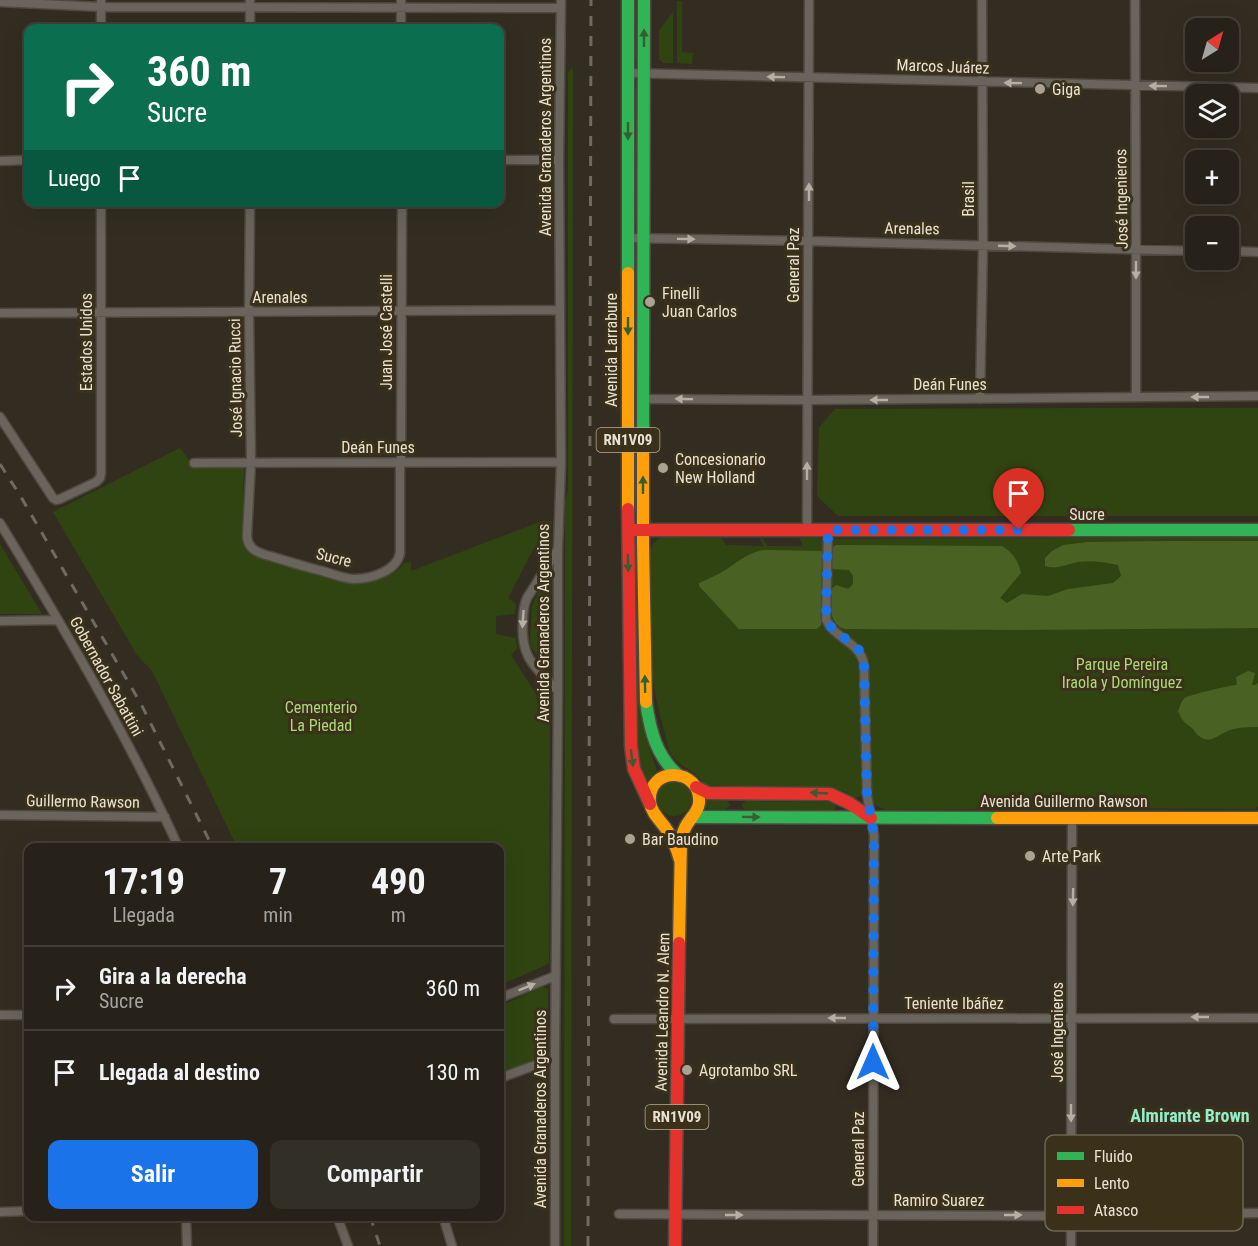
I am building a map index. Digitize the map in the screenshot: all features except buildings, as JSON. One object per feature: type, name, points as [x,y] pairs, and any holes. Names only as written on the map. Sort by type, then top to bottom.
[{"type":"main road","name":"Avenida Larrabure","points":[[628,0],[628,530],[631,746],[634,769],[650,804]]},
{"type":"main road","name":"Avenida Larrabure","points":[[644,0],[643,530],[646,702],[658,750],[665,764],[678,775]]},
{"type":"main road","name":"Sucre","points":[[628,530],[1258,530]]},
{"type":"main road","points":[[650,804],[650,792],[656,782],[666,776],[678,775]]},
{"type":"main road","name":"RN1V09","points":[[678,775],[689,779],[696,788],[699,804],[692,817]]},
{"type":"main road","points":[[696,788],[708,793],[830,794],[849,803],[871,818]]},
{"type":"main road","name":"RN1V09","points":[[650,804],[674,841],[680,860]]},
{"type":"main road","points":[[660,820],[680,824],[692,817]]},
{"type":"main road","name":"Avenida Guillermo Rawson","points":[[692,817],[1258,818]]},
{"type":"main road","name":"Avenida Leandro N. Alem","points":[[675,1246],[680,860],[682,835],[692,817]]},
{"type":"street","name":"General Paz","points":[[807,530],[809,0]]},
{"type":"street","name":"Brasil","points":[[980,399],[983,245],[982,0]]},
{"type":"street","name":"José Ingenieros","points":[[1134,0],[1136,397]]},
{"type":"street","points":[[0,2],[561,4]]},
{"type":"street","points":[[101,3],[101,24]]},
{"type":"street","points":[[401,3],[401,24]]},
{"type":"street","points":[[250,4],[250,24]]},
{"type":"street","name":"Avenida Granaderos Argentinos","points":[[555,1246],[558,549],[561,462],[559,160],[561,4]]},
{"type":"street","name":"Marcos Juárez","points":[[627,73],[1258,88]]},
{"type":"street","points":[[0,161],[24,160]]},
{"type":"street","points":[[504,160],[559,160]]},
{"type":"street","name":"Estados Unidos","points":[[0,417],[50,495],[56,500],[98,480],[102,473],[101,207]]},
{"type":"street","name":"José Ignacio Rucci","points":[[250,207],[251,462],[247,539],[255,550]]},
{"type":"street","name":"Juan José Castelli","points":[[399,558],[402,207]]},
{"type":"street","name":"Arenales","points":[[627,238],[1185,251]]},
{"type":"street","points":[[1239,251],[1258,252]]},
{"type":"street","name":"Arenales","points":[[0,313],[560,310]]},
{"type":"street","name":"Deán Funes","points":[[643,399],[1258,396]]},
{"type":"street","name":"Deán Funes","points":[[194,463],[561,462]]},
{"type":"street","name":"Gobernador Sabattini","points":[[0,523],[104,699],[177,843]]},
{"type":"street","name":"General Paz","points":[[828,530],[826,619],[830,626],[859,650],[864,659],[867,795],[874,835],[873,1246]]},
{"type":"street","points":[[558,549],[524,605],[522,643],[530,660],[558,691]]},
{"type":"street","name":"Sucre","points":[[255,550],[356,579],[388,570],[399,558]]},
{"type":"street","points":[[0,621],[58,620]]},
{"type":"street","name":"Guillermo Rawson","points":[[0,815],[165,817]]},
{"type":"street","name":"José Ingenieros","points":[[1071,1135],[1072,818]]},
{"type":"street","points":[[504,996],[555,976]]},
{"type":"street","points":[[0,1015],[24,1016]]},
{"type":"street","name":"Teniente Ibáñez","points":[[614,1019],[1258,1018]]},
{"type":"street","points":[[504,1077],[555,1058]]},
{"type":"street","points":[[0,1212],[24,1211]]},
{"type":"street","name":"Ramiro Suarez","points":[[1243,1213],[1258,1213]]},
{"type":"street","name":"Ramiro Suarez","points":[[619,1214],[1045,1216]]},
{"type":"street","points":[[186,1221],[187,1246]]},
{"type":"street","points":[[339,1221],[348,1246]]},
{"type":"street","points":[[444,1221],[452,1246]]},
{"type":"green space","points":[[634,0],[637,0],[637,60],[634,60]]},
{"type":"green space","points":[[677,1],[682,1],[682,52],[693,53],[692,64],[677,63]]},
{"type":"green space","points":[[673,12],[673,63],[663,63],[659,59],[659,30]]},
{"type":"green space","points":[[573,67],[571,1246],[564,1246],[568,72]]},
{"type":"green space","points":[[634,89],[637,89],[637,221],[634,222]]},
{"type":"green space","points":[[634,250],[637,250],[636,507],[633,507]]},
{"type":"green space","points":[[1258,408],[1258,516],[838,516],[817,496],[819,428],[835,409]]},
{"type":"green space","name":"Cementerio La Piedad","points":[[180,448],[193,465],[240,466],[244,469],[242,535],[247,549],[254,555],[343,582],[359,583],[376,580],[392,574],[404,563],[411,562],[411,571],[542,521],[552,521],[546,543],[534,548],[508,598],[516,604],[515,614],[496,616],[496,634],[516,638],[517,649],[511,655],[538,697],[545,693],[550,702],[549,963],[504,983],[504,843],[235,843],[152,671],[137,655],[53,512]]},
{"type":"green space","name":"Parque Pereira Iraola y Domínguez","points":[[664,537],[721,538],[726,545],[764,546],[760,539],[763,539],[767,546],[803,546],[799,538],[823,538],[822,619],[828,630],[839,630],[830,620],[833,539],[1258,537],[1258,806],[1256,809],[882,809],[876,806],[871,797],[868,660],[864,650],[845,634],[860,663],[863,792],[861,796],[854,799],[843,791],[832,789],[705,785],[696,775],[677,762],[669,750],[656,699],[653,679],[650,554],[654,543]]},
{"type":"green space","points":[[1258,541],[1258,628],[845,629],[833,618],[831,589],[836,585],[848,589],[853,584],[853,576],[849,570],[833,569],[830,564],[833,547],[836,545],[1002,546],[1014,557],[1021,573],[1000,598],[1007,603],[1022,594],[1048,596],[1068,589],[1113,583],[1121,576],[1118,565],[1103,562],[1083,561],[1057,567],[1045,566],[1045,558],[1063,545],[1088,542]]},
{"type":"green space","points":[[0,544],[42,614],[0,614]]},
{"type":"green space","points":[[635,544],[637,545],[646,737],[657,770],[647,781],[637,750]]},
{"type":"green space","points":[[765,550],[822,551],[821,625],[817,629],[739,629],[699,586],[699,583],[746,556]]},
{"type":"green space","points":[[547,577],[550,577],[548,667],[531,647],[530,639],[532,607]]},
{"type":"green space","points":[[1248,671],[1255,673],[1252,685],[1258,683],[1258,727],[1234,729],[1207,739],[1198,735],[1183,720],[1178,711],[1185,698],[1237,685],[1236,677]]},
{"type":"green space","points":[[674,782],[686,787],[691,799],[686,811],[674,816],[662,811],[657,799],[662,787]]},
{"type":"green space","points":[[706,801],[727,801],[730,805],[726,809],[708,809],[704,806]]},
{"type":"green space","points":[[746,801],[832,802],[836,806],[832,811],[746,809],[742,805]]},
{"type":"green space","points":[[542,987],[548,991],[547,1053],[541,1058],[504,1072],[504,1004]]},
{"type":"railway","points":[[588,1246],[591,0]]},
{"type":"railway","points":[[0,464],[141,704],[210,843]]},
{"type":"railway","points":[[372,1221],[380,1246]]},
{"type":"traffic: fast","points":[[628,0],[628,273]]},
{"type":"traffic: fast","points":[[643,452],[644,0]]},
{"type":"traffic: fast","points":[[1069,530],[1258,530]]},
{"type":"traffic: fast","points":[[646,702],[655,742],[664,760],[678,775]]},
{"type":"traffic: fast","points":[[692,817],[997,818]]},
{"type":"traffic: slow","points":[[628,273],[628,509]]},
{"type":"traffic: slow","points":[[643,452],[646,702]]},
{"type":"traffic: slow","points":[[679,943],[681,841],[685,828],[699,803],[698,791],[692,782],[674,775],[657,781],[651,790],[650,802],[654,813],[671,837],[680,860]]},
{"type":"traffic: slow","points":[[997,818],[1258,818]]},
{"type":"traffic: jam","points":[[628,509],[631,746],[634,769],[650,804]]},
{"type":"traffic: jam","points":[[635,530],[1069,530]]},
{"type":"traffic: jam","points":[[696,787],[708,793],[830,794],[849,803],[871,818]]},
{"type":"traffic: jam","points":[[675,1246],[679,943]]},
{"type":"place","name":"Giga","points":[[1040,89]]},
{"type":"place","name":"Finelli Juan Carlos","points":[[650,302]]},
{"type":"place","name":"Concesionario New Holland","points":[[663,468]]},
{"type":"place","name":"Bar Baudino","points":[[630,839]]},
{"type":"place","name":"Arte Park","points":[[1030,856]]},
{"type":"place","name":"Agrotambo SRL","points":[[687,1070]]},
{"type":"district","name":"Almirante Brown","points":[[1190,1116]]},
{"type":"route","points":[[873,1062],[874,835],[867,795],[864,664],[859,650],[827,623],[828,530],[1019,530]]}]
